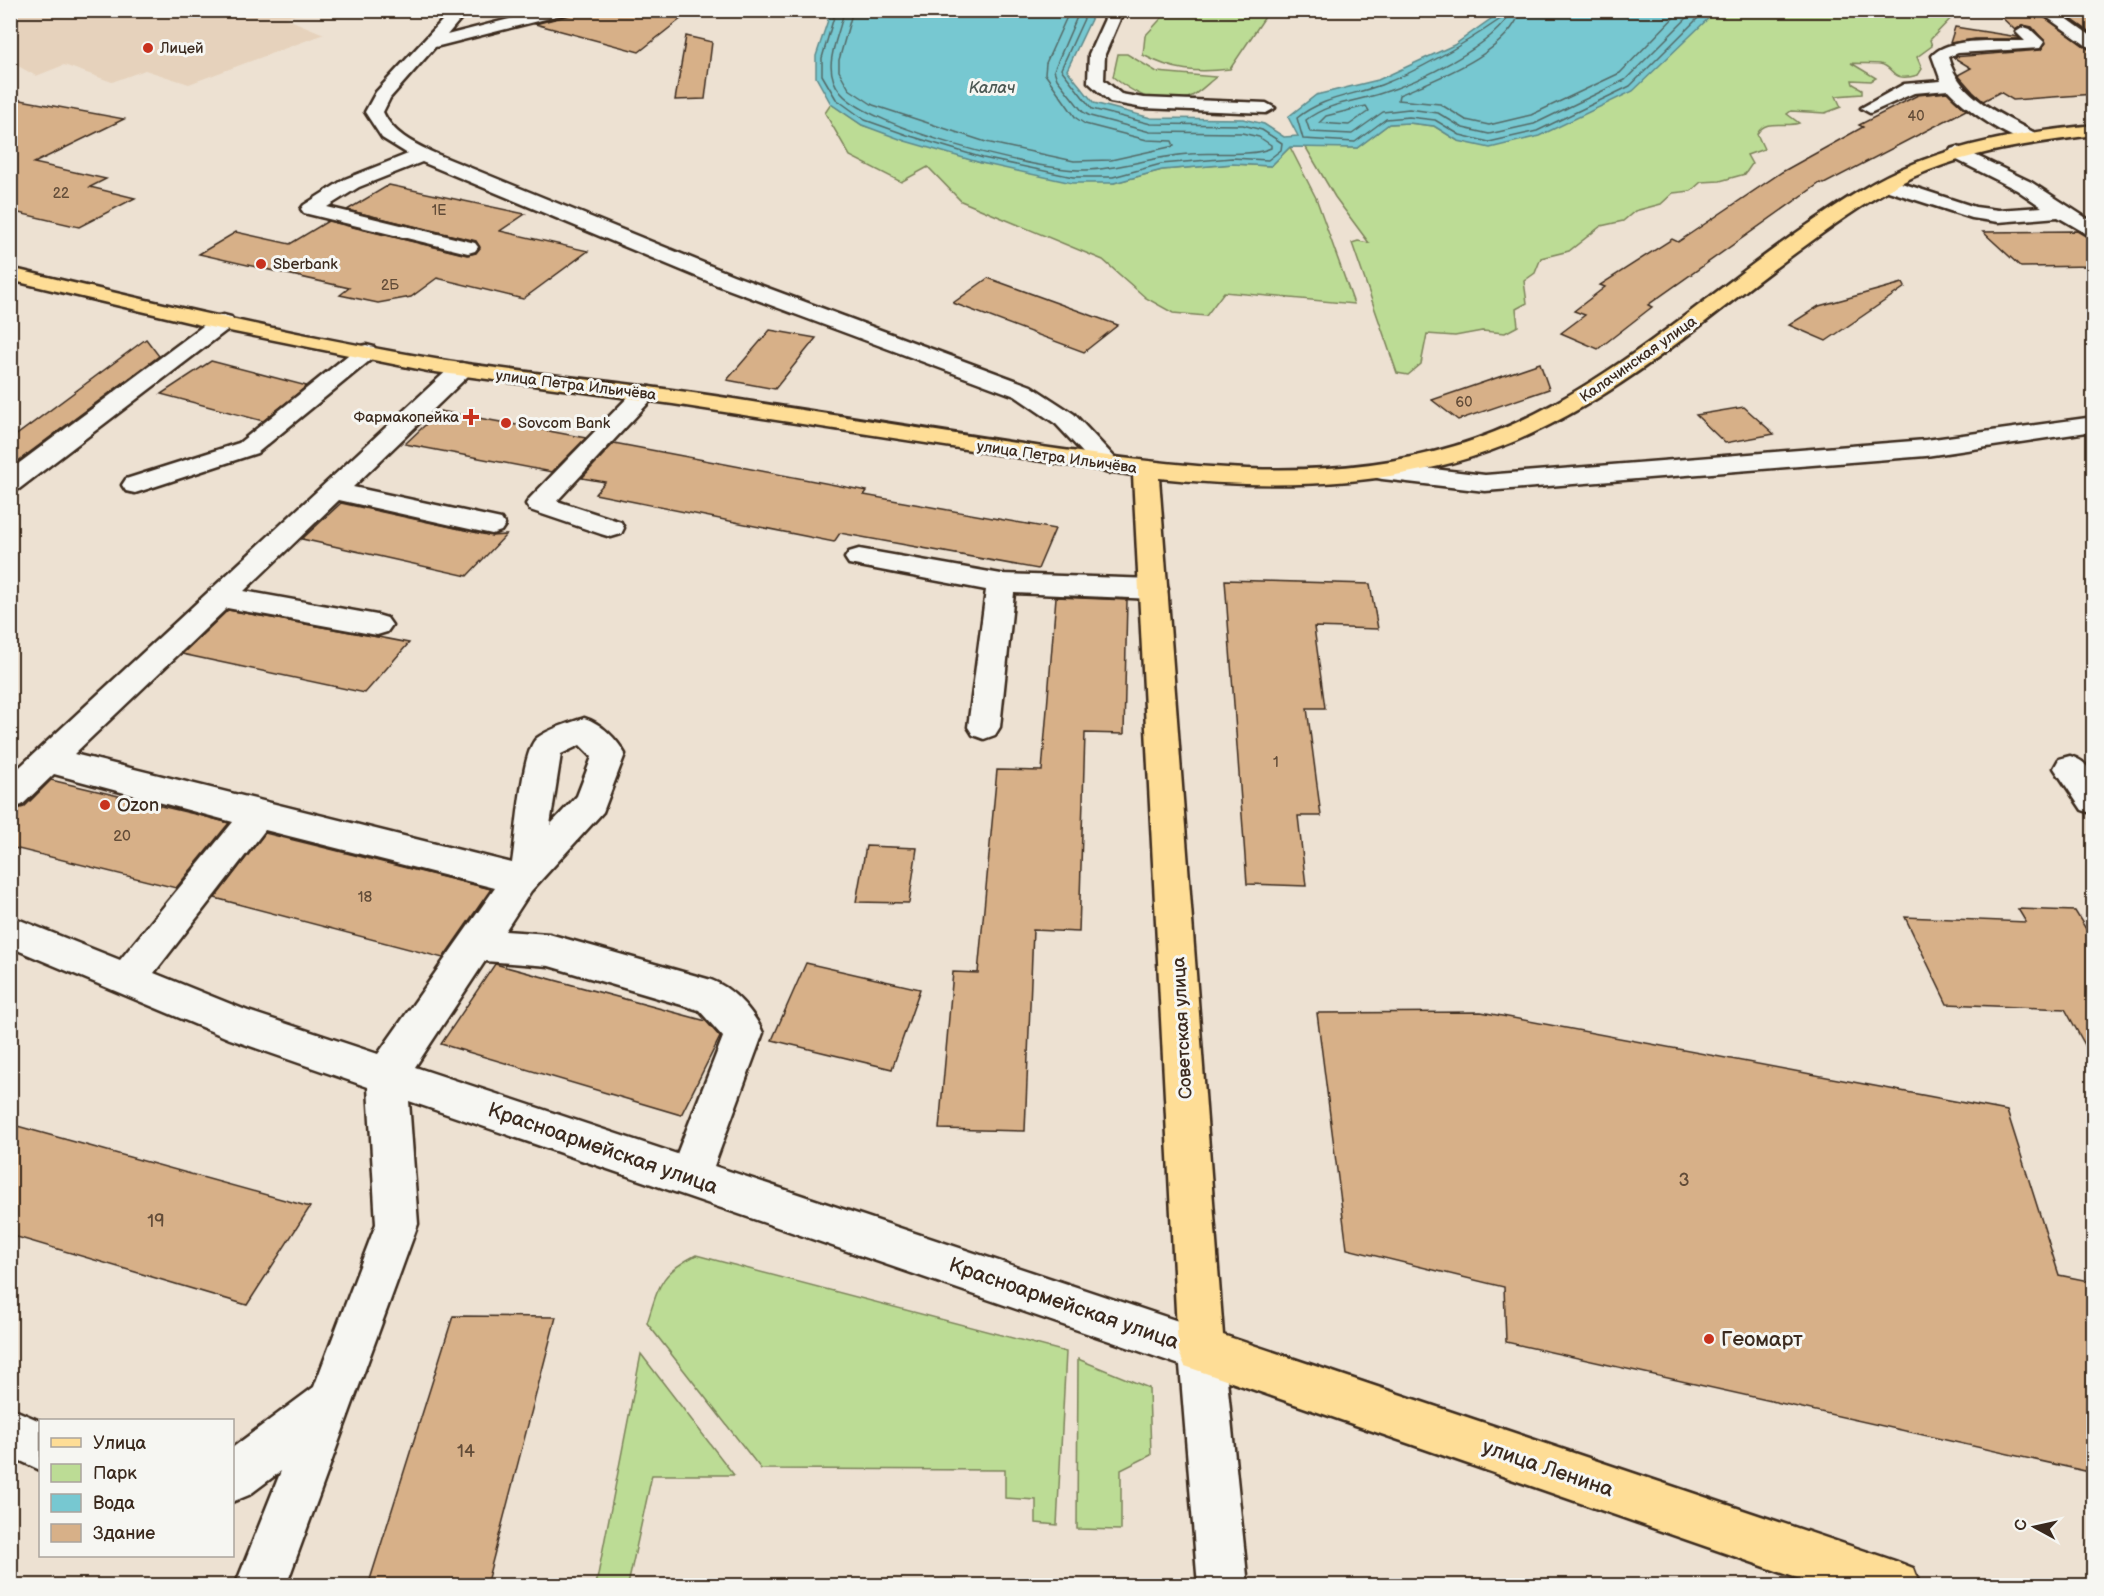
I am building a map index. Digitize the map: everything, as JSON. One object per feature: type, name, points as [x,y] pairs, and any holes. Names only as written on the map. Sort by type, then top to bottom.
[{"type":"main road","name":"Калачинская улица","points":[[1146,470],[1292,478],[1382,471],[1461,453],[1515,434],[1592,395],[1807,233],[1886,184],[1958,153],[2029,137],[2094,129]]},
{"type":"main road","name":"улица Петра Ильичёва","points":[[10,274],[223,322],[461,370],[645,393],[1146,470]]},
{"type":"main road","name":"Советская улица","points":[[1146,470],[1201,1350]]},
{"type":"main road","name":"улица Ленина","points":[[1201,1350],[1895,1586]]},
{"type":"street","points":[[461,10],[382,96],[374,112],[379,126],[396,141],[422,155],[725,280],[1023,392],[1065,419],[1108,465]]},
{"type":"street","points":[[472,10],[510,20],[528,22]]},
{"type":"street","points":[[430,44],[528,22],[564,10]]},
{"type":"street","points":[[1117,10],[1097,54],[1096,73],[1096,82],[1116,98],[1143,103],[1266,108]]},
{"type":"street","points":[[2043,10],[2094,46]]},
{"type":"street","points":[[2024,32],[2036,42],[2034,45],[1947,50],[1940,56],[1941,69],[1950,85],[1981,108],[2029,137]]},
{"type":"street","points":[[1870,108],[1911,88],[1950,85]]},
{"type":"street","points":[[1958,153],[2024,186],[2094,232]]},
{"type":"street","points":[[422,155],[352,183],[311,209],[468,247]]},
{"type":"street","points":[[1886,184],[1972,212],[1998,216],[2064,211]]},
{"type":"street","points":[[10,483],[223,322]]},
{"type":"street","points":[[135,485],[248,448],[366,352]]},
{"type":"street","points":[[10,796],[461,370]]},
{"type":"street","points":[[611,528],[539,504],[645,393]]},
{"type":"street","points":[[1382,471],[1485,483],[1926,448],[2094,424]]},
{"type":"street","points":[[333,491],[492,525]]},
{"type":"street","points":[[858,558],[1001,583],[1154,589]]},
{"type":"street","points":[[984,727],[1001,583]]},
{"type":"street","points":[[221,597],[377,625]]},
{"type":"street","points":[[48,760],[258,815],[521,879],[387,1075],[397,1224],[331,1404],[260,1586]]},
{"type":"street","points":[[2070,768],[2094,801]]},
{"type":"street","points":[[127,979],[258,815]]},
{"type":"street","name":"Красноармейская улица","points":[[14,938],[127,979],[243,1026],[1201,1350]]},
{"type":"street","points":[[476,944],[549,950],[711,997],[744,1033],[689,1177]]},
{"type":"street","name":"Советская улица","points":[[1201,1350],[1223,1586]]},
{"type":"street","points":[[234,1477],[331,1404]]},
{"type":"street","points":[[10,1431],[39,1446]]},
{"type":"shaded area","name":"Лицей","points":[[10,11],[307,11],[285,18],[324,34],[189,84],[145,70],[112,82],[64,65],[36,76],[11,62]]},
{"type":"green space","points":[[1169,10],[1269,11],[1230,69],[1206,71],[1175,68],[1143,55],[1145,36]]},
{"type":"green space","points":[[1716,11],[1958,11],[1930,40],[1932,46],[1917,57],[1922,69],[1918,75],[1902,77],[1880,64],[1851,63],[1876,78],[1871,81],[1852,80],[1853,84],[1862,89],[1862,94],[1836,96],[1841,107],[1825,113],[1791,111],[1787,114],[1799,123],[1765,126],[1757,134],[1764,149],[1747,155],[1752,164],[1745,174],[1720,181],[1701,182],[1691,191],[1673,193],[1661,204],[1635,211],[1623,221],[1601,226],[1569,251],[1541,258],[1535,273],[1524,281],[1527,303],[1516,309],[1518,326],[1505,333],[1482,331],[1455,336],[1427,334],[1421,364],[1408,375],[1397,373],[1352,243],[1358,241],[1369,243],[1335,197],[1305,146],[1357,148],[1389,124],[1409,123],[1434,126],[1458,141],[1692,30]]},
{"type":"green space","points":[[1118,54],[1127,54],[1157,72],[1216,77],[1188,98],[1178,101],[1158,100],[1138,93],[1113,77]]},
{"type":"green space","points":[[831,104],[862,125],[981,163],[1114,183],[1162,170],[1233,164],[1271,166],[1290,147],[1316,198],[1354,304],[1224,292],[1206,316],[1173,313],[1146,298],[1103,260],[961,201],[928,167],[901,182],[850,156],[825,113]]},
{"type":"green space","points":[[696,1255],[1066,1352],[1057,1525],[1036,1523],[1036,1500],[1005,1498],[1005,1470],[761,1469],[647,1323],[658,1290],[667,1275]]},
{"type":"green space","points":[[641,1354],[734,1475],[652,1475],[628,1585],[596,1585]]},
{"type":"green space","points":[[1078,1359],[1149,1388],[1151,1455],[1121,1470],[1121,1530],[1077,1529]]},
{"type":"water","name":"Калач","points":[[831,11],[1095,11],[1067,70],[1094,103],[1151,118],[1243,119],[1264,124],[1284,137],[1298,136],[1288,117],[1316,95],[1378,80],[1454,45],[1502,11],[1716,11],[1633,91],[1539,136],[1490,148],[1458,141],[1434,126],[1409,123],[1389,124],[1357,148],[1290,147],[1271,166],[1233,164],[1162,170],[1114,183],[1072,183],[981,163],[905,141],[862,125],[831,104],[816,77],[816,56]]},
{"type":"building","points":[[573,10],[692,10],[639,52],[535,24],[570,15]]},
{"type":"building","points":[[1994,10],[2035,10],[2094,53],[2094,94],[2013,100],[2000,92],[1983,101],[1958,75],[1971,68],[1953,57],[2040,50],[2046,43],[2032,27],[2023,25],[2015,30]]},
{"type":"building","points":[[2060,11],[2094,12],[2094,35]]},
{"type":"building","points":[[1955,27],[2020,39],[1975,39],[1950,43]]},
{"type":"building","points":[[686,36],[712,42],[705,99],[675,100]]},
{"type":"building","points":[[1947,92],[1966,110],[1824,184],[1820,183],[1648,305],[1652,307],[1598,349],[1561,333],[1585,315],[1574,311],[1605,287],[1600,285],[1672,239],[1678,242],[1782,172],[1863,127],[1859,125],[1918,95]]},
{"type":"building","points":[[10,98],[124,119],[34,163],[106,179],[90,187],[135,198],[79,227],[10,211]]},
{"type":"building","points":[[389,185],[525,214],[500,231],[588,251],[523,299],[437,278],[411,297],[378,303],[340,295],[349,288],[199,254],[236,232],[290,244],[328,221],[467,255],[476,253],[480,248],[476,241],[347,210]]},
{"type":"building","points":[[2077,231],[2094,241],[2094,266],[2021,267],[1983,232]]},
{"type":"building","points":[[988,278],[1118,325],[1084,352],[953,303]]},
{"type":"building","points":[[1903,283],[1905,287],[1826,341],[1789,325],[1819,306]]},
{"type":"building","points":[[770,330],[816,338],[775,389],[727,380]]},
{"type":"building","points":[[146,339],[159,356],[10,467],[10,440]]},
{"type":"building","points":[[211,361],[307,386],[263,421],[161,394]]},
{"type":"building","points":[[1540,363],[1549,389],[1458,420],[1432,400]]},
{"type":"building","points":[[1744,407],[1774,434],[1725,443],[1696,415]]},
{"type":"building","points":[[440,411],[586,438],[552,472],[405,444]]},
{"type":"building","points":[[614,443],[867,491],[864,495],[1055,529],[1038,569],[840,533],[834,542],[595,494],[605,482],[582,478]]},
{"type":"building","points":[[341,503],[492,536],[506,535],[467,576],[302,539]]},
{"type":"building","points":[[1225,580],[1370,584],[1378,629],[1314,627],[1325,708],[1307,708],[1321,816],[1298,816],[1306,886],[1247,884]]},
{"type":"building","points":[[1056,597],[1127,600],[1124,734],[1085,733],[1079,932],[1033,930],[1025,1131],[939,1129],[953,972],[978,973],[997,770],[1042,771]]},
{"type":"building","points":[[228,610],[409,643],[365,693],[182,654]]},
{"type":"building","points":[[51,780],[229,823],[176,888],[10,847],[10,811],[24,807]]},
{"type":"building","points":[[265,833],[491,889],[443,958],[215,898]]},
{"type":"building","points":[[866,846],[917,848],[909,903],[856,902]]},
{"type":"building","points":[[2018,909],[2075,911],[2094,942],[2094,1061],[2065,1009],[1947,1004],[1905,917],[2026,922]]},
{"type":"building","points":[[806,963],[920,989],[892,1069],[772,1040]]},
{"type":"building","points":[[495,964],[706,1021],[720,1037],[681,1115],[441,1044]]},
{"type":"building","points":[[1481,1012],[2007,1111],[2059,1275],[2094,1282],[2094,1473],[1506,1342],[1504,1287],[1347,1249],[1317,1013]]},
{"type":"building","points":[[10,1124],[310,1207],[247,1305],[10,1235]]},
{"type":"building","points":[[453,1316],[556,1317],[486,1586],[368,1586]]},
{"type":"place","name":"Лицей","points":[[148,48]]},
{"type":"place","name":"Sberbank","points":[[261,264]]},
{"type":"place","name":"Фармакопейка","points":[[471,417]]},
{"type":"place","name":"Sovcom Bank","points":[[506,423]]},
{"type":"place","name":"Ozon","points":[[105,805]]},
{"type":"place","name":"Геомарт","points":[[1709,1339]]}]
